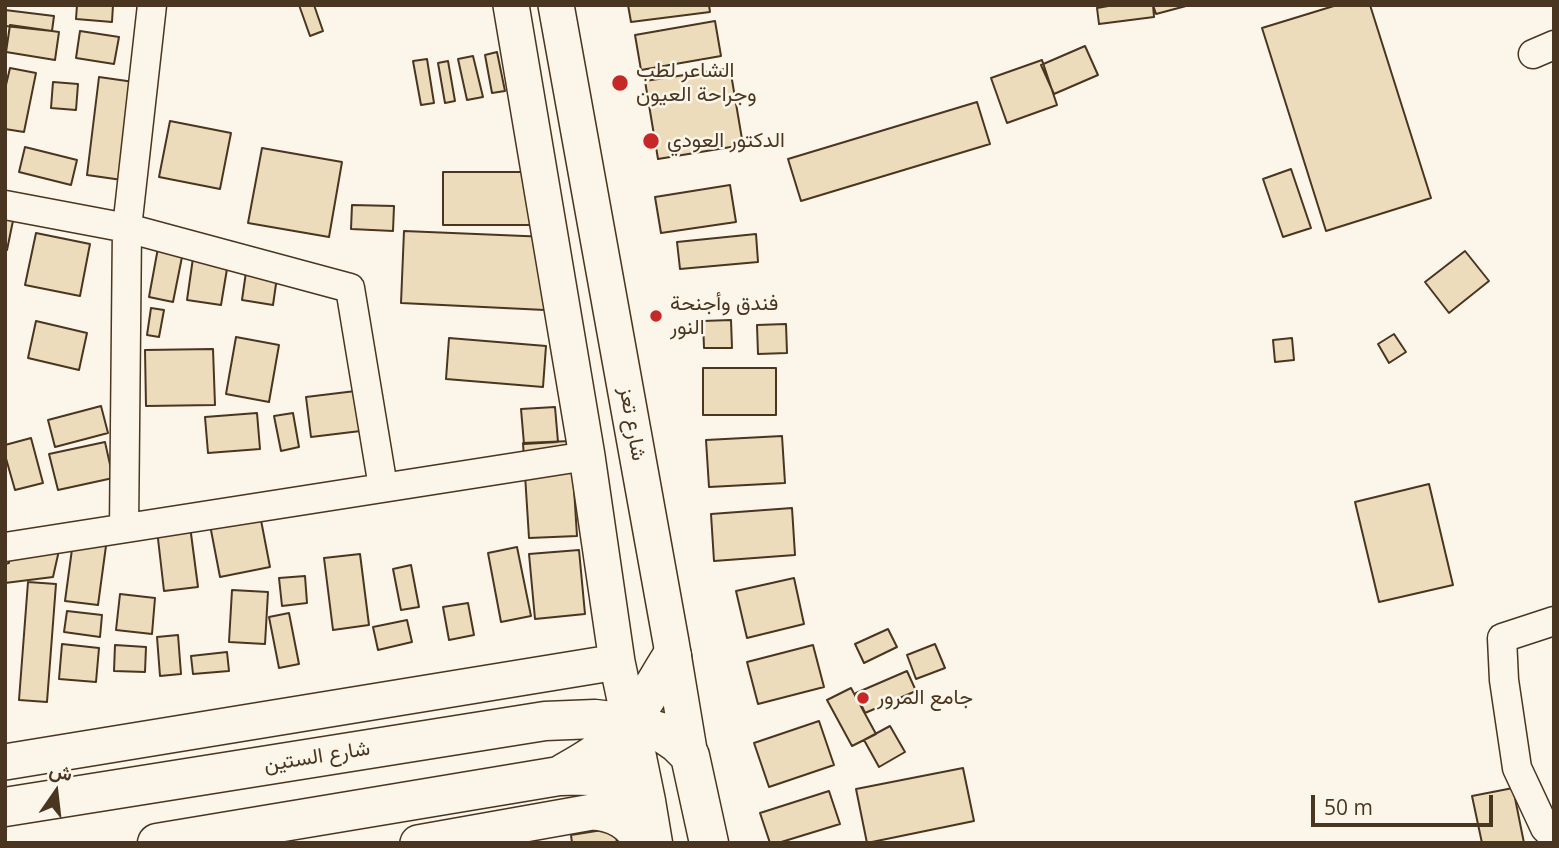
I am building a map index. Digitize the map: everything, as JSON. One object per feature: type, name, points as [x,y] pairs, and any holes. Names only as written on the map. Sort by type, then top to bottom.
[{"type":"highway","points":[[559,776],[604,748],[630,723],[672,656]]},
{"type":"highway","name":"شارع الستين","points":[[5,807],[545,721],[595,719],[630,723],[661,732],[677,743],[694,773]]},
{"type":"highway","points":[[545,721],[562,735],[565,755],[559,776]]},
{"type":"highway","points":[[630,723],[653,843]]},
{"type":"highway","points":[[646,801],[651,786],[663,776],[671,774],[687,778],[694,773]]},
{"type":"highway","name":"شارع تعز","points":[[694,773],[709,843]]},
{"type":"highway","points":[[157,843],[559,776],[609,778],[626,784],[646,801]]},
{"type":"main road","points":[[511,5],[587,456],[617,662],[630,723]]},
{"type":"main road","name":"شارع تعز","points":[[556,5],[694,773]]},
{"type":"main road","points":[[5,762],[617,662]]},
{"type":"main road","points":[[418,843],[592,812],[620,818],[636,832],[642,843]]},
{"type":"street","points":[[124,528],[127,228],[152,5]]},
{"type":"street","points":[[5,205],[127,228],[350,288],[383,487]]},
{"type":"street","points":[[5,547],[587,456]]},
{"type":"street","points":[[1554,621],[1502,638],[1504,680],[1517,768],[1545,828],[1554,836]]},
{"type":"building","points":[[77,5],[113,5],[112,22],[76,19]]},
{"type":"building","points":[[299,5],[314,5],[323,31],[310,36]]},
{"type":"building","points":[[628,5],[709,5],[710,12],[631,22]]},
{"type":"building","points":[[1153,5],[1154,17],[1099,24],[1097,8]]},
{"type":"building","points":[[1153,5],[1186,5],[1186,6],[1156,14]]},
{"type":"building","points":[[1337,5],[1370,5],[1431,198],[1326,231],[1262,28]]},
{"type":"building","points":[[5,10],[54,16],[52,31],[5,26]]},
{"type":"building","points":[[715,21],[721,56],[641,70],[635,35]]},
{"type":"building","points":[[10,25],[59,32],[55,60],[6,52]]},
{"type":"building","points":[[80,31],[119,37],[114,64],[76,58]]},
{"type":"building","points":[[1085,46],[1098,75],[1054,94],[1041,65]]},
{"type":"building","points":[[497,52],[505,91],[492,93],[485,55]]},
{"type":"building","points":[[473,56],[483,97],[467,100],[458,59]]},
{"type":"building","points":[[427,59],[434,103],[421,105],[413,61]]},
{"type":"building","points":[[1042,60],[1057,105],[1007,123],[991,78]]},
{"type":"building","points":[[448,61],[455,101],[445,103],[438,63]]},
{"type":"building","points":[[10,68],[36,73],[24,132],[5,129],[5,89]]},
{"type":"building","points":[[730,68],[743,145],[658,159],[645,81]]},
{"type":"building","points":[[99,77],[134,82],[122,180],[87,175]]},
{"type":"building","points":[[53,82],[78,84],[76,110],[51,108]]},
{"type":"building","points":[[977,102],[990,144],[801,201],[788,159]]},
{"type":"building","points":[[170,121],[231,133],[220,189],[159,177]]},
{"type":"building","points":[[25,147],[77,160],[71,185],[19,172]]},
{"type":"building","points":[[262,148],[342,162],[329,237],[248,223]]},
{"type":"building","points":[[1291,169],[1311,228],[1283,237],[1263,179]]},
{"type":"building","points":[[443,172],[532,172],[531,225],[443,225]]},
{"type":"building","points":[[730,185],[736,222],[661,233],[655,197]]},
{"type":"building","points":[[5,203],[16,206],[7,250],[5,249]]},
{"type":"building","points":[[352,205],[394,206],[393,231],[351,229]]},
{"type":"building","points":[[404,231],[548,237],[545,310],[401,303]]},
{"type":"building","points":[[36,233],[90,244],[80,296],[25,285]]},
{"type":"building","points":[[756,234],[758,262],[680,269],[677,242]]},
{"type":"building","points":[[160,237],[185,242],[173,302],[149,297]]},
{"type":"building","points":[[194,251],[229,257],[221,305],[187,300]]},
{"type":"building","points":[[1465,251],[1489,281],[1449,313],[1425,282]]},
{"type":"building","points":[[248,258],[279,263],[273,305],[242,300]]},
{"type":"building","points":[[151,308],[164,310],[159,337],[147,335]]},
{"type":"building","points":[[731,320],[732,348],[704,348],[703,321]]},
{"type":"building","points":[[36,321],[87,333],[79,370],[28,358]]},
{"type":"building","points":[[786,324],[787,353],[758,354],[757,325]]},
{"type":"building","points":[[1394,334],[1406,352],[1389,363],[1378,344]]},
{"type":"building","points":[[236,337],[279,345],[269,402],[226,394]]},
{"type":"building","points":[[449,338],[546,346],[543,387],[446,379]]},
{"type":"building","points":[[1292,338],[1294,360],[1275,362],[1273,340]]},
{"type":"building","points":[[213,349],[215,405],[146,406],[145,350]]},
{"type":"building","points":[[703,368],[776,368],[776,415],[703,415]]},
{"type":"building","points":[[372,389],[377,429],[311,437],[306,397]]},
{"type":"building","points":[[101,406],[108,433],[55,447],[48,420]]},
{"type":"building","points":[[555,407],[558,442],[524,444],[521,409]]},
{"type":"building","points":[[257,413],[260,449],[208,453],[205,417]]},
{"type":"building","points":[[293,413],[299,447],[281,451],[274,416]]},
{"type":"building","points":[[782,436],[785,483],[709,487],[706,440]]},
{"type":"building","points":[[31,438],[43,483],[15,490],[5,455],[5,445]]},
{"type":"building","points":[[571,441],[577,536],[529,538],[523,443]]},
{"type":"building","points":[[105,442],[113,478],[58,490],[49,454]]},
{"type":"building","points":[[1429,484],[1453,585],[1379,602],[1355,502]]},
{"type":"building","points":[[792,508],[795,555],[714,561],[711,514]]},
{"type":"building","points":[[260,515],[270,567],[220,577],[210,525]]},
{"type":"building","points":[[190,526],[198,587],[164,591],[157,530]]},
{"type":"building","points":[[75,527],[108,531],[98,605],[65,601]]},
{"type":"building","points":[[62,537],[53,577],[5,583],[5,564],[9,563],[10,544]]},
{"type":"building","points":[[517,547],[531,616],[501,622],[488,553]]},
{"type":"building","points":[[579,550],[585,614],[535,619],[529,554]]},
{"type":"building","points":[[360,554],[369,625],[333,630],[324,558]]},
{"type":"building","points":[[411,565],[419,607],[401,610],[393,569]]},
{"type":"building","points":[[305,576],[307,603],[282,606],[279,578]]},
{"type":"building","points":[[794,578],[804,624],[747,638],[736,591]]},
{"type":"building","points":[[28,582],[56,584],[47,702],[19,700]]},
{"type":"building","points":[[232,590],[268,592],[265,644],[229,642]]},
{"type":"building","points":[[120,594],[155,598],[152,634],[116,630]]},
{"type":"building","points":[[468,603],[474,635],[449,640],[443,607]]},
{"type":"building","points":[[67,611],[102,615],[100,637],[64,632]]},
{"type":"building","points":[[289,613],[299,664],[279,668],[269,617]]},
{"type":"building","points":[[407,620],[412,642],[378,650],[373,627]]},
{"type":"building","points":[[888,629],[897,647],[864,663],[855,644]]},
{"type":"building","points":[[178,635],[181,674],[160,676],[157,637]]},
{"type":"building","points":[[62,644],[99,648],[96,682],[59,679]]},
{"type":"building","points":[[935,644],[945,668],[916,679],[907,655]]},
{"type":"building","points":[[115,645],[146,647],[145,672],[114,671]]},
{"type":"building","points":[[813,645],[824,687],[758,704],[747,662]]},
{"type":"building","points":[[227,652],[229,671],[193,674],[191,656]]},
{"type":"building","points":[[907,671],[916,691],[865,713],[856,693]]},
{"type":"building","points":[[851,688],[876,734],[852,746],[827,700]]},
{"type":"building","points":[[819,721],[834,765],[769,787],[754,743]]},
{"type":"building","points":[[890,726],[905,752],[879,767],[864,740]]},
{"type":"building","points":[[963,768],[974,821],[867,843],[856,789]]},
{"type":"building","points":[[1513,788],[1524,843],[1482,843],[1472,796]]},
{"type":"building","points":[[829,791],[840,824],[770,843],[760,813]]},
{"type":"building","points":[[615,828],[617,843],[572,843],[571,835]]},
{"type":"place","name":"الشاعر لطب وجراحة العيون","points":[[620,83]]},
{"type":"place","name":"الدكتور العودي","points":[[651,141]]},
{"type":"place","name":"فندق وأجنحة النور","points":[[656,316]]},
{"type":"place","name":"جامع المرور","points":[[863,698]]}]
